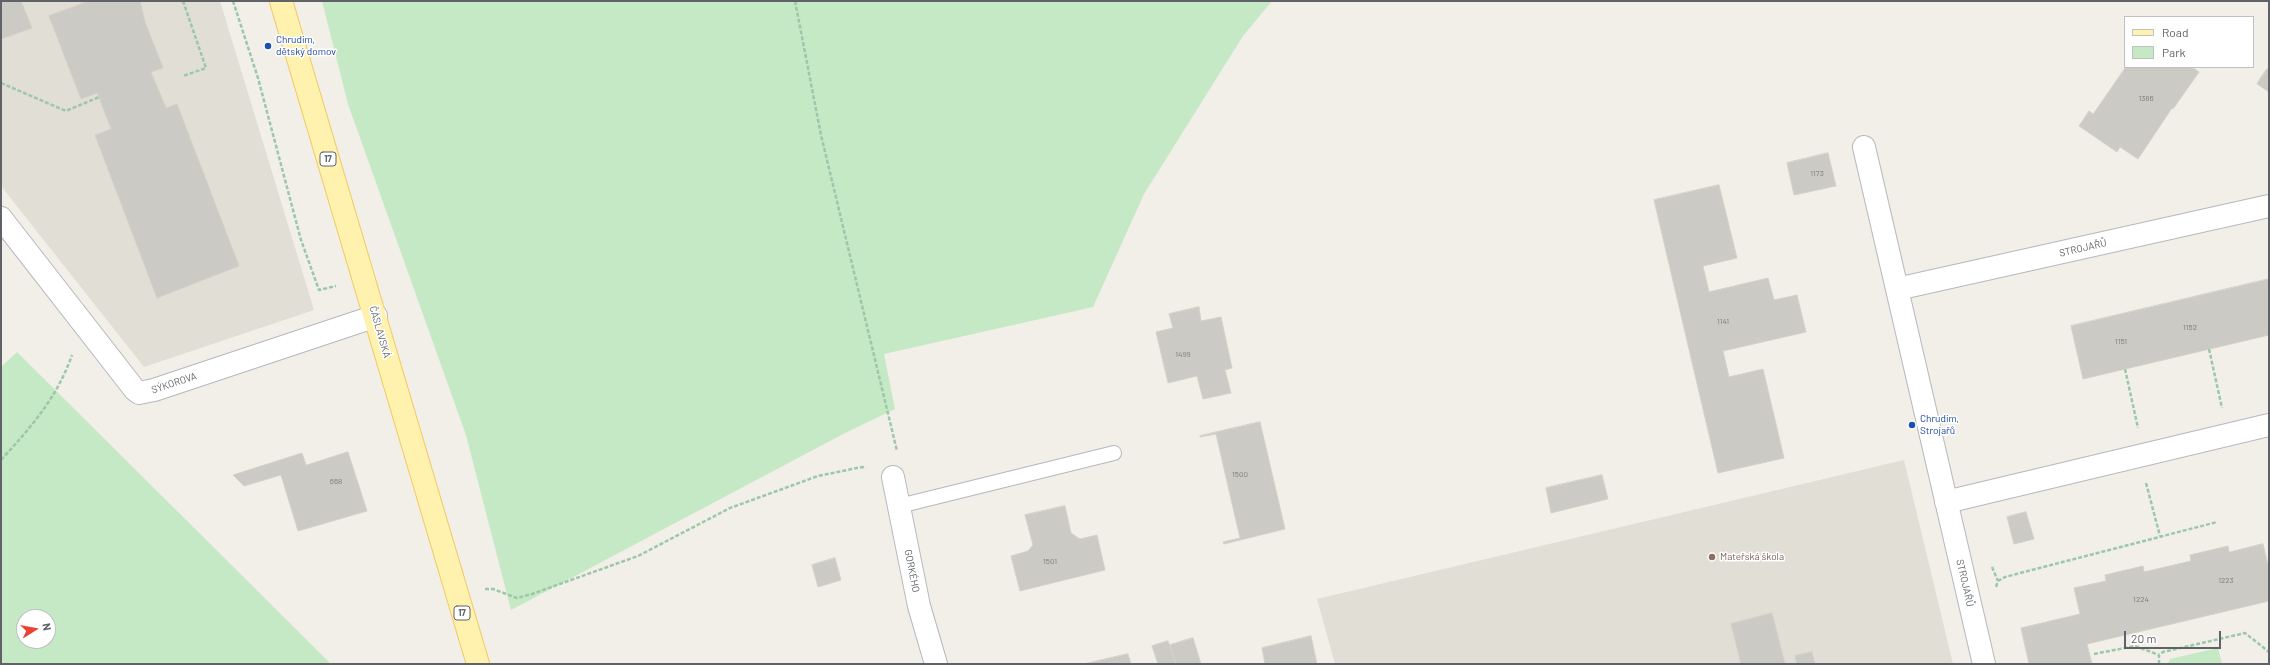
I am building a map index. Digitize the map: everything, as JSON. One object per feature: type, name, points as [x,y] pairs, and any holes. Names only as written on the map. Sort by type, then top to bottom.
[{"type":"main road","name":"ČÁSLAVSKÁ","points":[[281,1],[376,316],[454,587],[478,664]]},
{"type":"street","name":"STROJAŘŮ","points":[[1864,147],[1984,664]]},
{"type":"street","name":"STROJAŘŮ","points":[[1897,289],[2269,206]]},
{"type":"street","name":"SÝKOROVA","points":[[1,218],[135,390],[139,393],[154,390],[376,316]]},
{"type":"street","points":[[1946,502],[2269,425]]},
{"type":"street","name":"GORKÉHO","points":[[893,477],[919,606],[936,664]]},
{"type":"lane","points":[[899,506],[1114,453]]},
{"type":"path","points":[[183,1],[206,68],[183,76]]},
{"type":"path","points":[[233,1],[258,78],[301,240],[319,290],[364,278]]},
{"type":"path","points":[[454,587],[493,589],[517,598],[638,556],[730,508],[818,476],[862,467],[893,477],[898,448],[821,135],[795,1]]},
{"type":"path","points":[[1,83],[66,112],[99,96]]},
{"type":"path","points":[[1,460],[35,423],[64,380],[84,324]]},
{"type":"path","points":[[2209,350],[2228,435]]},
{"type":"path","points":[[2125,369],[2133,402]]},
{"type":"path","points":[[1996,592],[1998,581],[2005,577],[2217,522]]},
{"type":"path","points":[[2159,655],[2163,652],[2246,633],[2269,652]]},
{"type":"path","points":[[2094,654],[2135,646],[2159,655]]},
{"type":"path","points":[[2159,655],[2159,664]]},
{"type":"shaded area","points":[[1,1],[220,1],[314,310],[144,367],[1,186]]},
{"type":"shaded area","name":"Mateřská škola","points":[[1904,460],[1953,664],[1335,664],[1317,599]]},
{"type":"green space","points":[[322,1],[1272,1],[1243,36],[1144,194],[1093,307],[884,354],[895,409],[845,433],[511,610],[466,435],[348,104]]},
{"type":"green space","points":[[17,352],[331,664],[1,664],[1,367]]},
{"type":"green space","points":[[2218,648],[2222,664],[2168,664],[2170,659]]},
{"type":"building","points":[[1,1],[21,1],[32,28],[1,39]]},
{"type":"building","points":[[89,1],[140,1],[145,22],[163,68],[151,72],[166,108],[177,104],[239,266],[157,298],[95,135],[111,129],[99,97],[97,93],[81,99],[49,16]]},
{"type":"building","points":[[2125,68],[2193,68],[2199,72],[2173,109],[2172,108],[2138,159],[2120,147],[2117,152],[2079,126],[2089,111],[2093,114]]},
{"type":"building","points":[[2267,69],[2269,70],[2269,92],[2257,84]]},
{"type":"building","points":[[1828,153],[1836,186],[1794,195],[1787,163]]},
{"type":"building","points":[[1719,185],[1737,258],[1703,266],[1709,292],[1768,278],[1774,300],[1797,295],[1806,332],[1723,351],[1729,377],[1763,369],[1784,458],[1718,473],[1654,200]]},
{"type":"building","points":[[2269,279],[2269,335],[2083,379],[2071,326]]},
{"type":"building","points":[[1199,307],[1201,321],[1221,317],[1232,368],[1225,370],[1231,393],[1203,399],[1197,376],[1168,383],[1156,332],[1173,328],[1169,314]]},
{"type":"building","points":[[1260,422],[1285,529],[1224,544],[1223,542],[1240,538],[1216,434],[1200,436]]},
{"type":"building","points":[[348,452],[367,511],[298,531],[281,475],[244,486],[233,475],[302,453],[306,465]]},
{"type":"building","points":[[1602,475],[1608,499],[1551,513],[1546,488]]},
{"type":"building","points":[[1065,506],[1071,533],[1080,539],[1097,535],[1105,570],[1020,591],[1011,556],[1028,551],[1033,545],[1025,515]]},
{"type":"building","points":[[2026,512],[2034,539],[2014,544],[2007,517]]},
{"type":"building","points":[[2263,544],[2269,570],[2269,601],[2087,644],[2092,664],[2029,664],[2021,628],[2080,614],[2074,588],[2106,581],[2105,575],[2143,566],[2144,572],[2191,561],[2190,555],[2228,546],[2229,552]]},
{"type":"building","points":[[835,558],[841,580],[818,587],[812,565]]},
{"type":"building","points":[[1772,613],[1785,664],[1741,664],[1731,624]]},
{"type":"building","points":[[1311,636],[1317,664],[1265,664],[1262,648]]},
{"type":"building","points":[[1193,638],[1201,664],[1176,664],[1170,645]]},
{"type":"building","points":[[1168,641],[1176,664],[1158,664],[1152,646]]},
{"type":"building","points":[[1812,652],[1815,664],[1797,664],[1795,656]]},
{"type":"building","points":[[1128,654],[1131,664],[1084,664]]},
{"type":"place","name":"Chrudim, dětský domov","points":[[268,46]]},
{"type":"place","name":"Chrudim, Strojařů","points":[[1912,425]]},
{"type":"place","name":"Mateřská škola","points":[[1712,557]]}]
